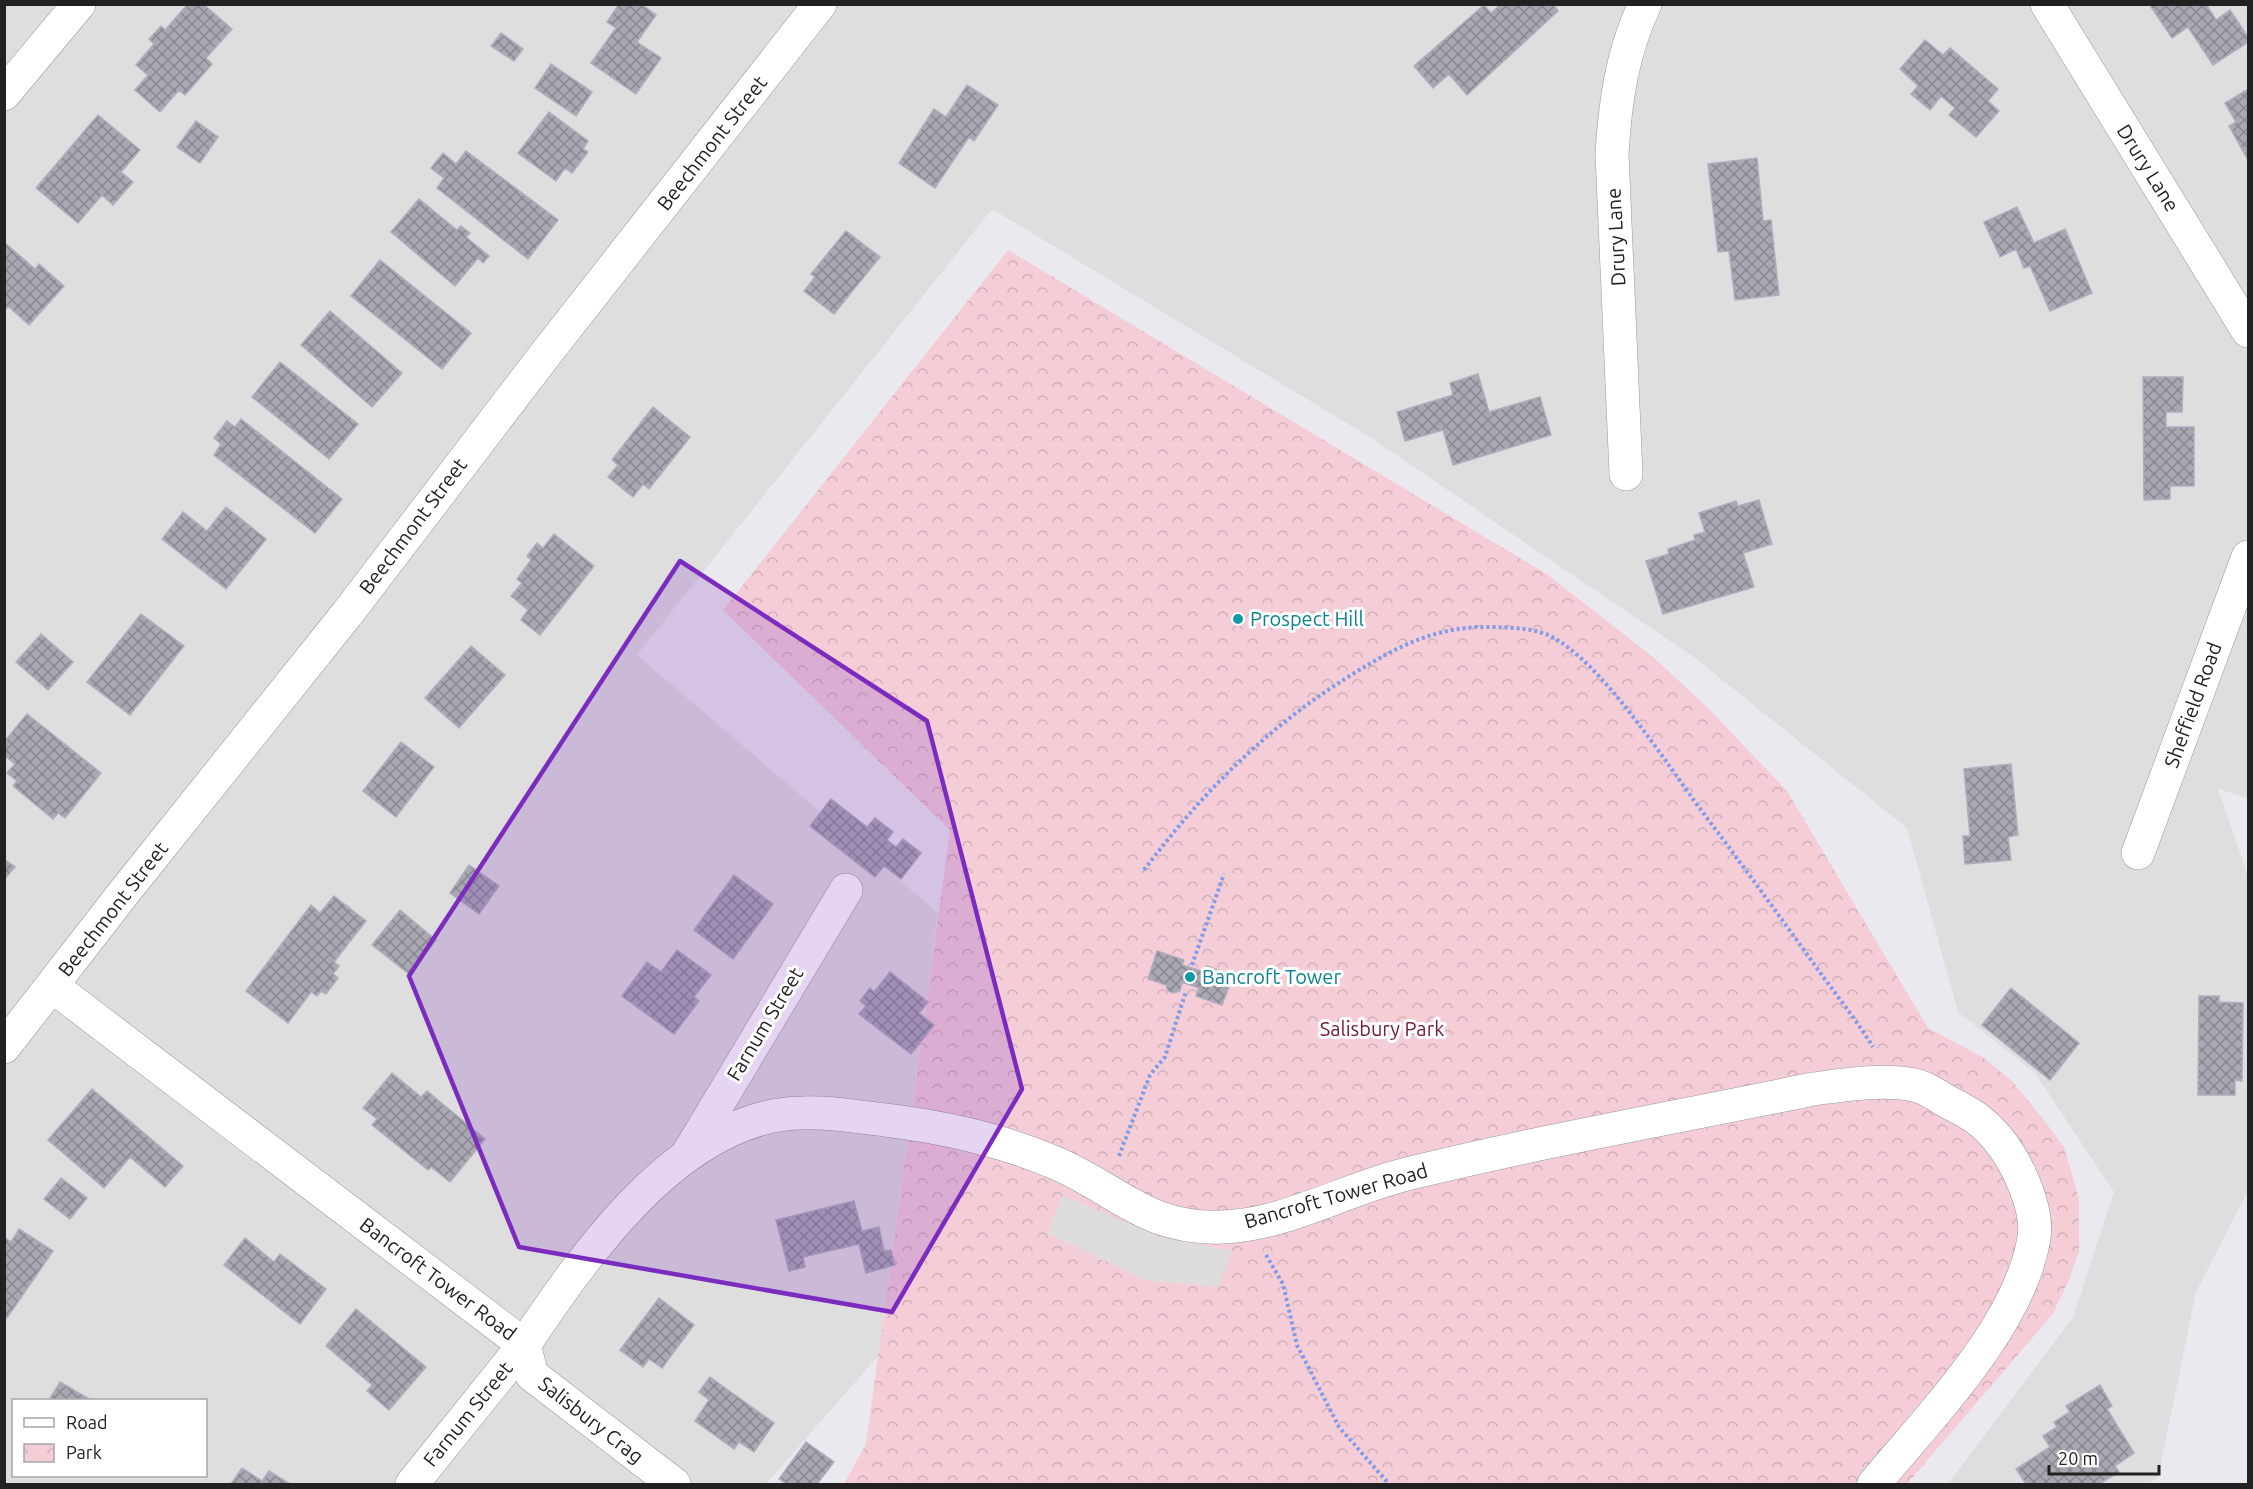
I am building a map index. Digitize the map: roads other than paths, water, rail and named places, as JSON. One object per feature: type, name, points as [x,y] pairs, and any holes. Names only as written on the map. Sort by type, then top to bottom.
[{"type":"street","points":[[4,94],[79,4]]},
{"type":"street","name":"Beechmont Street","points":[[4,1047],[347,614],[544,356],[820,4]]},
{"type":"street","name":"Drury Lane","points":[[1626,474],[1612,154],[1615,108],[1624,62],[1645,4]]},
{"type":"street","name":"Drury Lane","points":[[2047,4],[2248,331]]},
{"type":"street","name":"Sheffield Road","points":[[2138,853],[2248,557]]},
{"type":"street","name":"Farnum Street","points":[[685,1159],[846,890]]},
{"type":"street","name":"Bancroft Tower Road","points":[[52,986],[524,1345],[563,1288],[639,1198],[685,1159],[717,1137],[760,1119],[782,1115],[826,1113],[948,1128],[1057,1163],[1163,1221],[1198,1227],[1247,1224],[1282,1216],[1358,1188],[1423,1170],[1814,1089],[1883,1083],[1919,1086],[1982,1120],[2011,1153],[2029,1197],[2035,1236],[2022,1280],[2006,1316],[1983,1349],[1874,1485]]},
{"type":"street","name":"Farnum Street","points":[[412,1485],[524,1345]]},
{"type":"street","name":"Salisbury Crag","points":[[524,1345],[532,1375],[674,1485]]},
{"type":"place","name":"Prospect Hill","points":[[1238,619]]},
{"type":"place","name":"Bancroft Tower","points":[[1190,977]]},
{"type":"park label","name":"Salisbury Park","points":[[1382,1029]]}]
